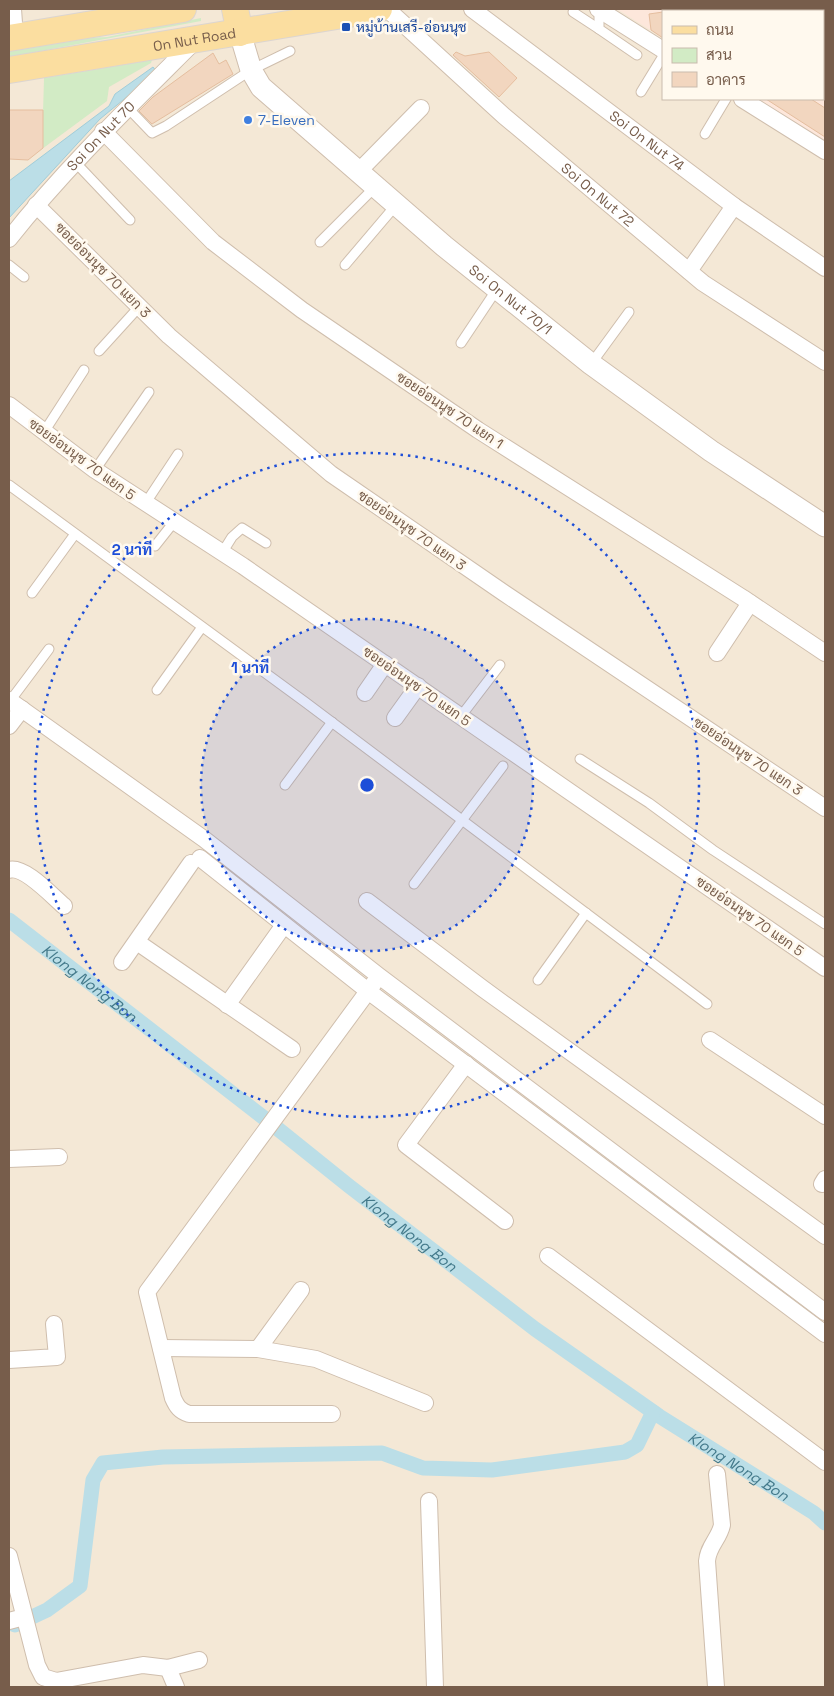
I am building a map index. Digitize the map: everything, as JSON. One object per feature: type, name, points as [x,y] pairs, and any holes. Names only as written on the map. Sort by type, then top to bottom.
[{"type":"main road","points":[[12,37],[175,9]]},
{"type":"main road","name":"On Nut Road","points":[[9,70],[197,39],[238,21],[378,9]]},
{"type":"street","points":[[12,37],[13,9]]},
{"type":"street","name":"Soi On Nut 72","points":[[387,9],[504,116],[703,283],[825,362]]},
{"type":"street","name":"Soi On Nut 74","points":[[472,9],[734,206],[825,268]]},
{"type":"street","points":[[598,9],[662,49]]},
{"type":"street","name":"Soi On Nut 70/1","points":[[238,21],[251,70],[261,87],[396,205],[591,364],[711,452],[825,526]]},
{"type":"street","name":"Soi On Nut 70","points":[[9,239],[36,205],[103,131],[197,39]]},
{"type":"street","points":[[744,100],[825,151]]},
{"type":"street","points":[[359,172],[421,108]]},
{"type":"street","name":"ซอยอ่อนนุช 70 แยก 1","points":[[103,131],[213,242],[302,310],[478,430],[750,603],[825,653]]},
{"type":"street","name":"ซอยอ่อนนุช 70 แยก 3","points":[[36,205],[168,336],[331,474],[504,593],[825,808]]},
{"type":"street","points":[[689,271],[734,206]]},
{"type":"street","name":"ซอยอ่อนนุช 70 แยก 5","points":[[9,405],[94,470],[222,553],[418,686],[825,968]]},
{"type":"street","points":[[717,653],[750,603]]},
{"type":"street","points":[[365,693],[385,664]]},
{"type":"street","points":[[395,718],[418,686]]},
{"type":"street","points":[[9,726],[14,704],[204,839],[379,976],[825,1312]]},
{"type":"street","points":[[122,962],[195,860],[284,925],[368,991],[825,1334]]},
{"type":"street","points":[[9,870],[14,868],[23,871],[64,906]]},
{"type":"street","points":[[367,901],[482,988],[825,1236]]},
{"type":"street","points":[[227,1005],[284,925]]},
{"type":"street","points":[[137,942],[292,1050]]},
{"type":"street","points":[[332,1414],[189,1414],[177,1407],[147,1297],[149,1286],[379,976]]},
{"type":"street","points":[[710,1040],[825,1116]]},
{"type":"street","points":[[466,1064],[406,1145],[505,1221]]},
{"type":"street","points":[[9,1159],[59,1157]]},
{"type":"street","points":[[548,1256],[825,1462]]},
{"type":"street","points":[[258,1349],[301,1290]]},
{"type":"street","points":[[9,1360],[57,1357],[54,1324]]},
{"type":"street","points":[[161,1348],[258,1349],[316,1359],[425,1404]]},
{"type":"street","points":[[716,1687],[707,1561],[708,1552],[720,1533],[722,1525],[717,1474]]},
{"type":"street","points":[[429,1501],[435,1687]]},
{"type":"street","points":[[9,1556],[17,1619],[43,1676],[56,1681],[143,1665],[168,1668],[198,1660]]},
{"type":"street","points":[[168,1668],[176,1687]]},
{"type":"lane","points":[[598,9],[599,29]]},
{"type":"lane","points":[[573,12],[637,56]]},
{"type":"lane","points":[[128,108],[152,132],[166,126],[251,70],[290,51]]},
{"type":"lane","points":[[641,92],[662,58]]},
{"type":"lane","points":[[705,134],[725,100]]},
{"type":"lane","points":[[75,162],[130,220]]},
{"type":"lane","points":[[320,242],[376,186]]},
{"type":"lane","points":[[345,265],[396,205]]},
{"type":"lane","points":[[9,265],[24,277]]},
{"type":"lane","points":[[461,342],[497,289]]},
{"type":"lane","points":[[99,351],[139,306]]},
{"type":"lane","points":[[591,364],[629,312]]},
{"type":"lane","points":[[44,432],[84,370]]},
{"type":"lane","points":[[94,470],[148,392]]},
{"type":"lane","points":[[145,504],[178,454]]},
{"type":"lane","points":[[9,485],[332,722],[707,1004]]},
{"type":"lane","points":[[155,546],[174,522]]},
{"type":"lane","points":[[222,553],[232,536],[242,528],[266,543]]},
{"type":"lane","points":[[32,593],[75,534]]},
{"type":"lane","points":[[157,690],[202,627]]},
{"type":"lane","points":[[14,704],[49,649]]},
{"type":"lane","points":[[461,716],[500,665]]},
{"type":"lane","points":[[285,785],[332,722]]},
{"type":"lane","points":[[580,759],[649,803],[713,850],[825,924]]},
{"type":"lane","points":[[414,884],[503,766]]},
{"type":"lane","points":[[538,980],[586,913]]},
{"type":"shaded area","points":[[9,9],[825,9],[825,1687],[9,1687]]},
{"type":"shaded area","points":[[617,9],[825,9],[825,141],[761,100],[824,100],[824,10],[662,10],[662,37]]},
{"type":"green space","points":[[201,18],[201,21],[9,57],[9,48],[62,39],[107,37]]},
{"type":"green space","points":[[152,60],[151,63],[109,87],[107,101],[42,149],[44,78]]},
{"type":"water","points":[[153,67],[157,72],[100,119],[9,218],[9,181],[109,106],[115,94]]},
{"type":"building","points":[[662,12],[662,37],[651,30],[649,14]]},
{"type":"building","points":[[456,52],[465,56],[489,52],[517,78],[499,97],[453,55]]},
{"type":"building","points":[[213,53],[219,64],[226,60],[233,74],[152,124],[139,111],[153,97]]},
{"type":"building","points":[[768,100],[813,100],[825,108],[825,137]]},
{"type":"building","points":[[9,110],[43,110],[43,148],[28,160],[9,159]]},
{"type":"waterway","name":"Klong Nong Bon","points":[[9,920],[535,1329],[659,1416],[814,1513],[825,1523]]},
{"type":"waterway","points":[[15,1625],[47,1610],[80,1586],[93,1480],[103,1463],[163,1457],[382,1453],[423,1468],[492,1470],[625,1452],[637,1445],[653,1412]]},
{"type":"place","name":"หมู่บ้านเสรี-อ่อนนุช","points":[[346,27]]},
{"type":"place","name":"7-Eleven","points":[[248,120]]}]
